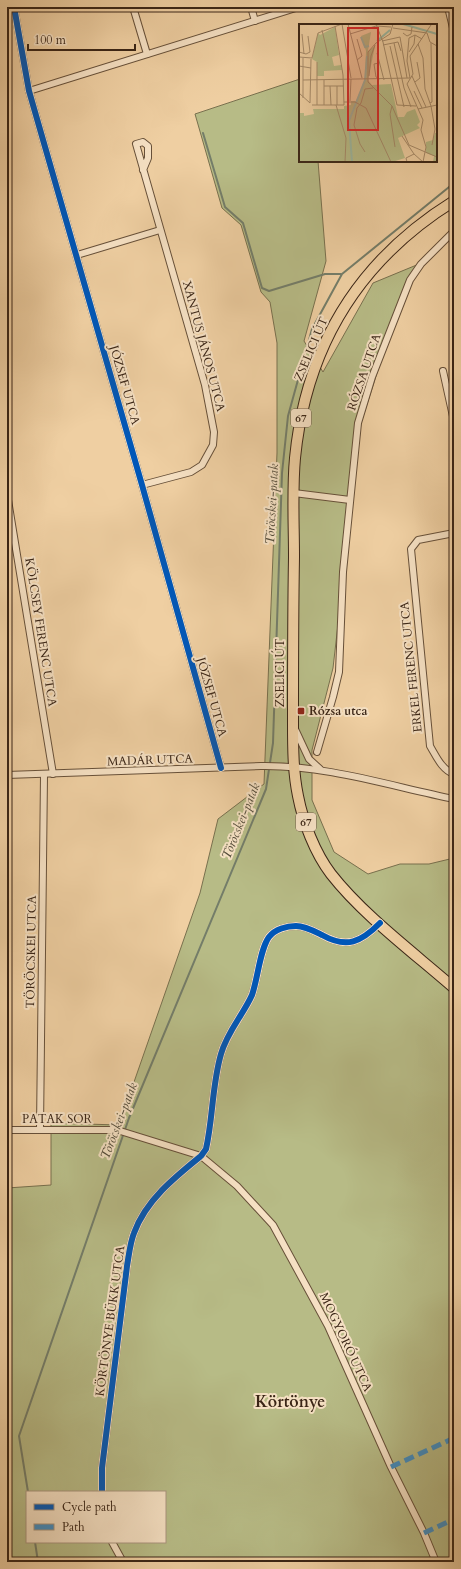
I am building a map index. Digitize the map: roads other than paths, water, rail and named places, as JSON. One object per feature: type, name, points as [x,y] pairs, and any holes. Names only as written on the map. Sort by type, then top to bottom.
[{"type":"main road","name":"ZSELICI ÚT","points":[[293,723],[294,493],[298,435],[308,389],[316,364],[342,310],[352,294],[385,255],[426,218],[454,201]]},
{"type":"main road","name":"67","points":[[293,723],[294,766],[298,797],[302,811],[320,854],[331,873],[354,899],[380,924],[454,988]]},
{"type":"street","name":"JÓZSEF UTCA","points":[[14,7],[29,91],[77,255],[221,768]]},
{"type":"street","points":[[133,7],[147,54]]},
{"type":"street","points":[[251,7],[255,21]]},
{"type":"street","points":[[29,91],[299,7]]},
{"type":"street","points":[[448,7],[454,32]]},
{"type":"street","name":"XANTUS JÁNOS UTCA","points":[[142,485],[191,472],[202,465],[213,445],[214,432],[205,385],[143,170]]},
{"type":"street","points":[[77,255],[160,230]]},
{"type":"street","name":"RÓZSA UTCA","points":[[317,752],[339,672],[343,572],[358,423],[362,404],[410,280],[421,264],[454,231]]},
{"type":"street","points":[[443,371],[454,421]]},
{"type":"street","points":[[294,493],[350,500]]},
{"type":"street","name":"KÖLCSEY FERENC UTCA","points":[[7,494],[53,774]]},
{"type":"street","name":"ERKEL FERENC UTCA","points":[[454,533],[418,540],[411,549],[430,746],[438,760],[450,773],[454,774]]},
{"type":"street","points":[[293,723],[303,749],[309,759],[320,769]]},
{"type":"street","name":"MADÁR UTCA","points":[[7,775],[44,775],[282,765],[320,769],[454,799]]},
{"type":"street","name":"TÖRÖCSKEI UTCA","points":[[40,1129],[44,775]]},
{"type":"street","points":[[201,1156],[206,1149],[208,1141],[212,1103],[221,1054],[251,996],[257,980],[264,946],[270,936],[277,930],[287,926],[298,926],[310,929],[331,940],[343,943],[356,942],[367,936],[380,924]]},
{"type":"street","name":"PATAK SOR","points":[[7,1130],[116,1130],[201,1156]]},
{"type":"street","name":"KÖRTÖNYE BÜKK UTCA","points":[[102,1491],[103,1460],[127,1266],[134,1234],[140,1219],[162,1190],[201,1156]]},
{"type":"street","name":"MOGYORÓ UTCA","points":[[201,1156],[238,1186],[273,1225],[328,1326],[391,1467],[424,1533],[436,1562]]},
{"type":"street","points":[[113,1543],[123,1562]]},
{"type":"waterway","points":[[203,133],[225,207],[243,223],[262,288],[269,291],[325,274],[341,274]]},
{"type":"waterway","name":"Töröcskei-patak","points":[[28,1491],[19,1436],[129,1118],[266,789],[273,743],[282,473],[288,416],[312,329],[342,274],[454,183]]},
{"type":"waterway","name":"Töröcskei-patak","points":[[35,1543],[38,1562]]},
{"type":"place","name":"Rózsa utca","points":[[301,711]]},
{"type":"district","name":"Körtönye","points":[[290,1402]]}]
